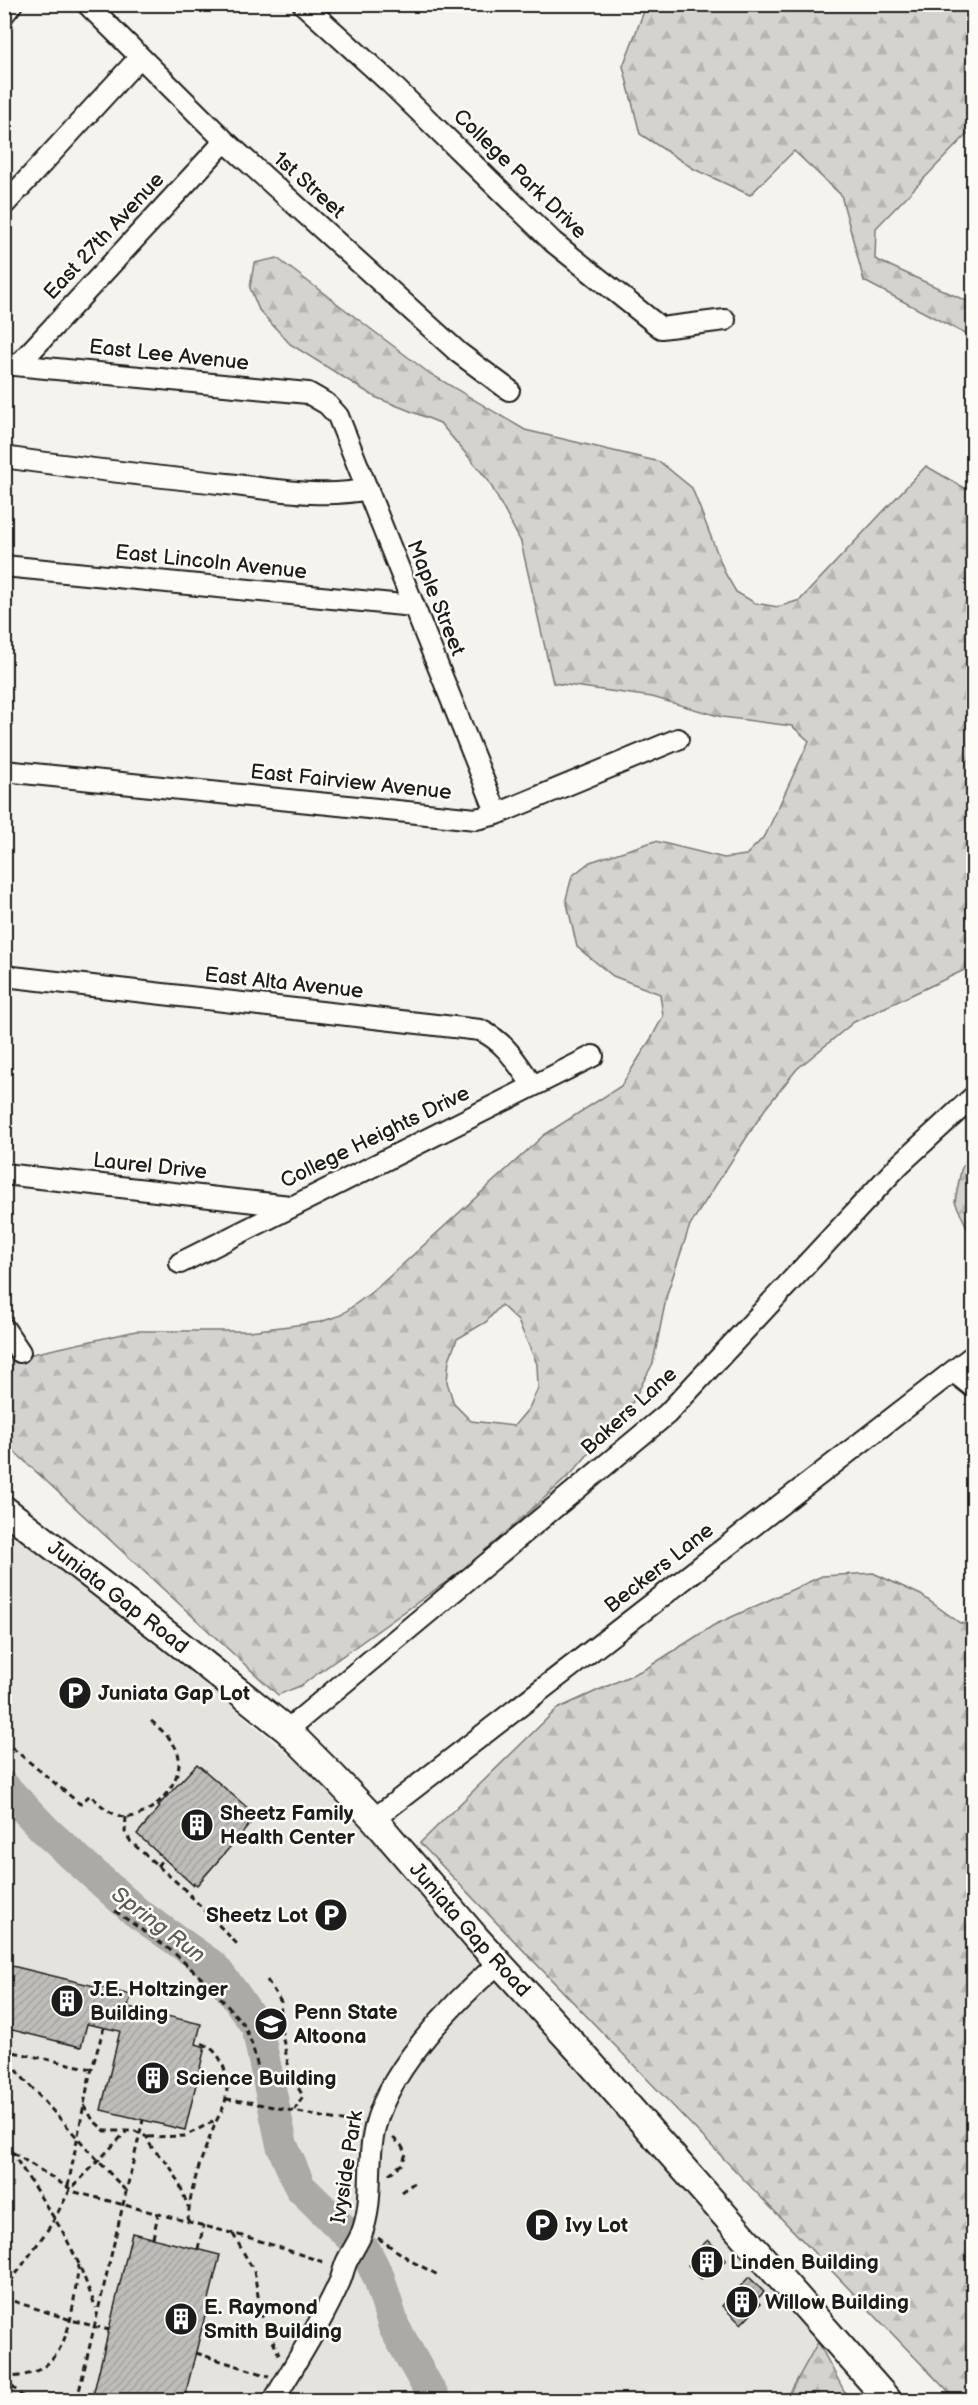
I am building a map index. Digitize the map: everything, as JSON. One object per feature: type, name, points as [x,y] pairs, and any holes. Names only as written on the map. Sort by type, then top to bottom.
[{"type":"main road","name":"Juniata Gap Road","points":[[4,1509],[287,1730],[374,1819],[888,2400]]},
{"type":"street","points":[[4,14],[12,4]]},
{"type":"street","name":"1st Street","points":[[87,4],[225,141],[459,353],[509,390]]},
{"type":"street","name":"College Park Drive","points":[[303,4],[388,81],[553,242],[661,328],[725,320]]},
{"type":"street","points":[[4,205],[140,57]]},
{"type":"street","name":"East 27th Avenue","points":[[12,364],[225,141]]},
{"type":"street","name":"East Lee Avenue","points":[[12,364],[308,393],[327,404]]},
{"type":"street","name":"Maple Street","points":[[327,404],[338,417],[368,489],[497,814]]},
{"type":"street","points":[[4,457],[86,469],[303,492],[346,494],[368,489]]},
{"type":"street","name":"East Lincoln Avenue","points":[[4,566],[413,606]]},
{"type":"street","name":"East Fairview Avenue","points":[[4,771],[476,819],[497,814],[678,740]]},
{"type":"street","name":"East Alta Avenue","points":[[4,976],[480,1030],[495,1037],[507,1048],[532,1086]]},
{"type":"street","name":"College Heights Drive","points":[[180,1263],[593,1056]]},
{"type":"street","name":"Bakers Lane","points":[[287,1730],[668,1414],[898,1166],[974,1096]]},
{"type":"street","name":"Laurel Drive","points":[[4,1174],[290,1206]]},
{"type":"street","points":[[4,1328],[20,1352]]},
{"type":"street","name":"Beckers Lane","points":[[374,1819],[974,1355]]},
{"type":"street","points":[[954,1372],[974,1388]]},
{"type":"street","name":"Ivyside Park","points":[[274,2400],[334,2292],[339,2262],[367,2235],[370,2156],[379,2109],[387,2093],[398,2074],[445,2016],[475,1983],[499,1963]]},
{"type":"path","points":[[4,1741],[80,1804],[90,1795],[106,1810],[126,1817],[142,1814],[155,1805],[172,1785],[177,1769],[177,1752],[172,1743],[148,1718]]},
{"type":"path","points":[[126,1817],[125,1827],[128,1838],[137,1849],[183,1888],[239,1946]]},
{"type":"path","points":[[157,1866],[163,1859]]},
{"type":"path","points":[[183,1888],[186,1884]]},
{"type":"path","points":[[115,1911],[173,1952],[210,1986],[244,2025],[252,2044],[262,2088]]},
{"type":"path","points":[[267,1980],[281,2002],[280,2024],[290,2074],[303,2096],[295,2110]]},
{"type":"path","points":[[4,2290],[54,2219],[69,2188],[77,2137],[104,2027]]},
{"type":"path","points":[[189,2222],[189,2208],[216,2120],[226,2099],[226,2076],[220,2059],[211,2048],[201,2043],[200,2045]]},
{"type":"path","points":[[4,2051],[93,2069]]},
{"type":"path","points":[[4,2051],[12,2066],[126,2191]]},
{"type":"path","points":[[4,2071],[12,2066]]},
{"type":"path","points":[[226,2099],[295,2110],[362,2126]]},
{"type":"path","points":[[84,2105],[102,2128],[111,2132],[140,2133],[147,2137],[185,2136],[216,2120]]},
{"type":"path","points":[[77,2400],[143,2120]]},
{"type":"path","points":[[69,2188],[126,2132]]},
{"type":"path","points":[[388,2174],[402,2164],[406,2154],[401,2145],[391,2136]]},
{"type":"path","points":[[147,2137],[152,2150],[174,2173],[189,2208]]},
{"type":"path","points":[[4,2147],[69,2188],[124,2206],[232,2232],[339,2262]]},
{"type":"path","points":[[10,2150],[54,2219],[79,2264],[97,2309]]},
{"type":"path","points":[[400,2192],[414,2182]]},
{"type":"path","points":[[153,2238],[158,2214]]},
{"type":"path","points":[[198,2249],[204,2225]]},
{"type":"path","points":[[232,2232],[254,2271],[263,2322],[284,2361]]},
{"type":"path","points":[[367,2235],[438,2275]]},
{"type":"path","points":[[4,2378],[24,2375],[44,2366],[61,2348],[71,2320],[79,2264]]},
{"type":"path","points":[[4,2298],[109,2330]]},
{"type":"path","points":[[196,2353],[273,2378]]},
{"type":"path","points":[[4,2378],[22,2396],[30,2400]]},
{"type":"path","points":[[22,2396],[23,2400]]},
{"type":"shaded area","name":"Penn State Altoona","points":[[4,1527],[216,1693],[303,1767],[372,1839],[818,2342],[786,2400],[5,2400]]},
{"type":"green space","points":[[752,4],[769,7],[804,4],[973,5],[973,128],[876,228],[875,259],[973,304],[973,338],[864,281],[841,195],[794,151],[750,195],[694,169],[640,134],[623,66],[646,6]]},
{"type":"green space","points":[[277,258],[429,373],[525,430],[660,462],[692,488],[725,573],[736,592],[755,603],[778,607],[800,600],[926,466],[973,493],[973,966],[854,1022],[797,1069],[765,1109],[690,1225],[667,1294],[653,1363],[632,1403],[572,1473],[470,1565],[300,1686],[278,1695],[5,1443],[4,1362],[20,1352],[28,1355],[136,1331],[250,1331],[320,1322],[341,1315],[377,1288],[544,1135],[621,1086],[663,1016],[660,994],[613,976],[577,947],[566,899],[572,876],[590,862],[655,841],[724,858],[746,855],[765,836],[809,741],[792,726],[722,717],[652,697],[553,683],[521,542],[488,480],[440,423],[375,397],[290,344],[259,310],[250,288],[254,263]],"holes":[[[501,1305],[518,1321],[537,1364],[538,1388],[529,1408],[514,1426],[471,1421],[454,1404],[447,1382],[449,1360],[457,1339],[486,1322]]]},
{"type":"green space","points":[[973,1146],[974,1240],[955,1202],[961,1170]]},
{"type":"green space","points":[[873,1573],[921,1595],[960,1623],[973,1625],[973,2400],[956,2400],[420,1843],[557,1709],[647,1668],[714,1625],[822,1576]]},
{"type":"green space","points":[[818,2342],[849,2400],[786,2400]]},
{"type":"building","name":"Sheetz Family Health Center","points":[[197,1764],[257,1816],[197,1885],[194,1883],[193,1885],[137,1834],[160,1807],[158,1806]]},
{"type":"building","points":[[4,1964],[131,1995],[128,2007],[201,2024],[196,2044],[205,2047],[185,2130],[101,2110],[120,2031],[87,2024],[81,2047],[4,2028]]},
{"type":"building","name":"E. Raymond Smith Building","points":[[132,2233],[220,2255],[184,2400],[92,2400]]},
{"type":"building","name":"Linden Building","points":[[708,2240],[726,2260],[701,2279],[688,2265],[695,2259],[692,2255]]},
{"type":"building","name":"Willow Building","points":[[749,2277],[764,2292],[756,2300],[760,2304],[741,2324],[722,2306]]},
{"type":"waterway","name":"Spring Run","points":[[4,1787],[49,1834],[136,1912],[213,1966],[235,1995],[257,2027],[282,2145],[300,2187],[366,2252],[379,2278],[394,2327],[435,2400]]},
{"type":"place","name":"Juniata Gap Lot","points":[[75,1693]]},
{"type":"place","name":"Sheetz Family Health Center","points":[[197,1825]]},
{"type":"place","name":"Sheetz Lot","points":[[331,1915]]},
{"type":"place","name":"J.E. Holtzinger Building","points":[[67,2001]]},
{"type":"place","name":"Penn State Altoona","points":[[271,2024]]},
{"type":"place","name":"Science Building","points":[[153,2078]]},
{"type":"place","name":"Ivy Lot","points":[[542,2225]]},
{"type":"place","name":"Linden Building","points":[[707,2262]]},
{"type":"place","name":"Willow Building","points":[[742,2302]]},
{"type":"place","name":"E. Raymond Smith Building","points":[[181,2319]]}]
